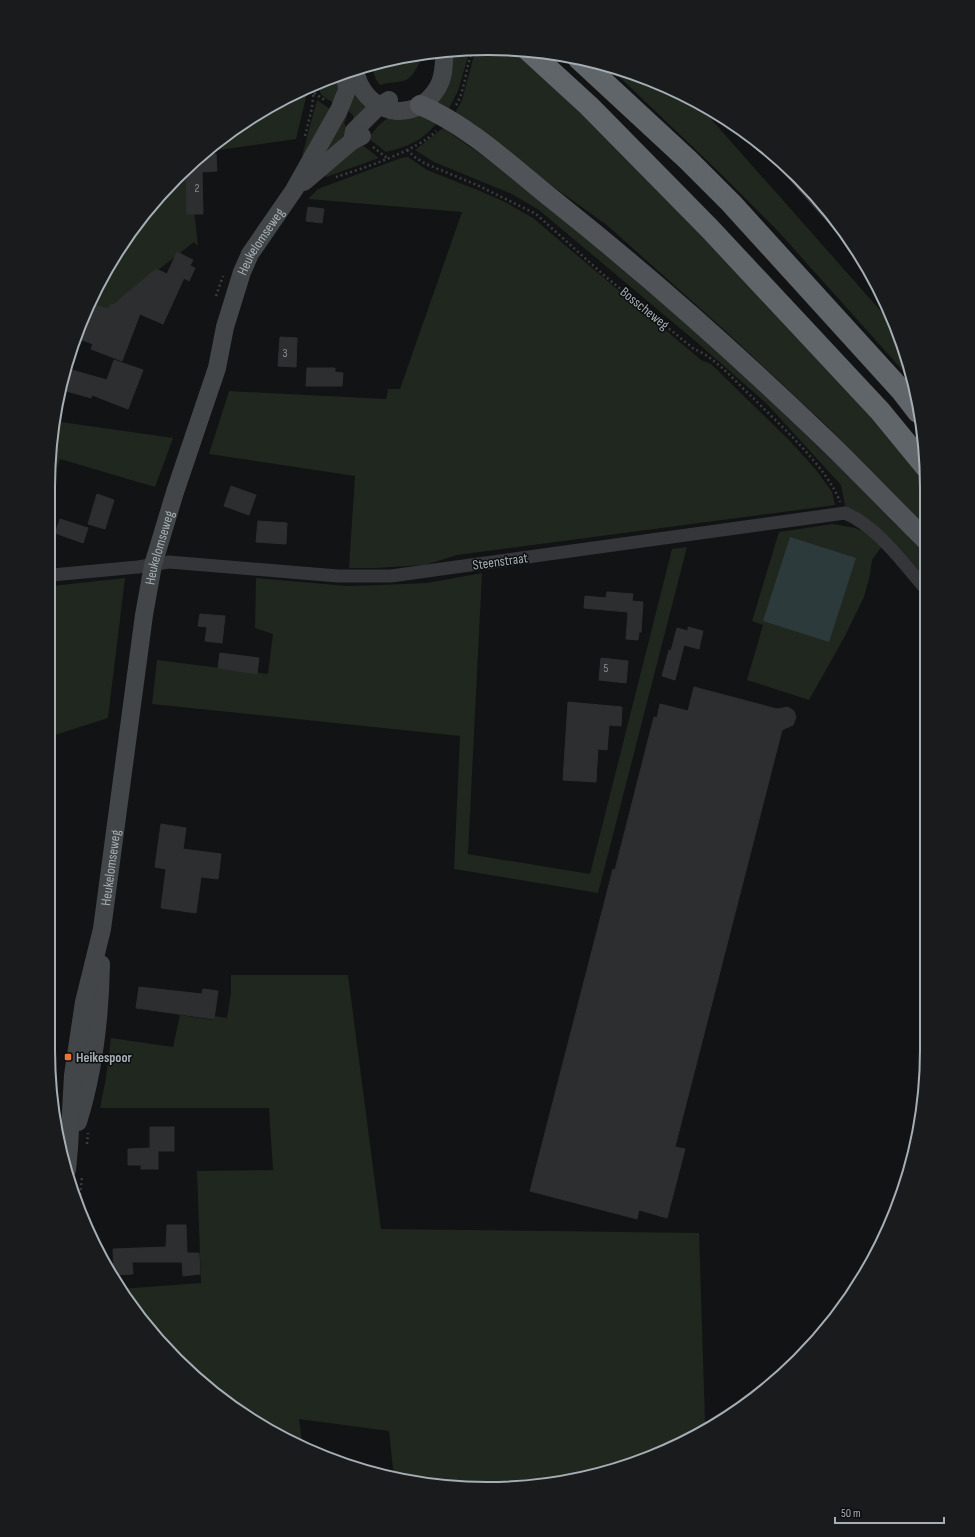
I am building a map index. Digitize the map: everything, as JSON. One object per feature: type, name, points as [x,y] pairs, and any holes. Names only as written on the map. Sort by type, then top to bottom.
[{"type":"highway","points":[[538,58],[589,106],[710,229],[880,411],[919,458]]},
{"type":"highway","points":[[588,67],[688,160],[731,203],[901,390],[912,405]]},
{"type":"main road","points":[[420,105],[447,118],[487,147],[591,230],[730,351],[826,440],[920,534]]},
{"type":"street","points":[[357,76],[359,85],[370,101],[384,108],[405,110],[420,105],[438,88],[444,71],[445,58]]},
{"type":"street","points":[[384,108],[391,99],[413,96],[426,87],[432,73],[433,59]]},
{"type":"street","name":"Heukelomseweg","points":[[68,1154],[82,1110],[90,1072],[100,1004],[102,929],[144,615],[153,565],[175,492],[217,368],[225,327],[242,272],[250,254],[294,190],[346,96],[346,79]]},
{"type":"street","name":"Heukelomseweg","points":[[294,190],[352,141],[354,131],[384,108]]},
{"type":"street","points":[[844,513],[857,518],[881,539],[920,581]]},
{"type":"street","name":"Steenstraat","points":[[55,575],[153,565],[169,562],[338,576],[390,576],[844,513]]},
{"type":"path","name":"Bosscheweg","points":[[407,150],[426,164],[536,214],[606,277],[694,348],[709,357],[782,426],[814,462],[836,492],[844,513]]},
{"type":"path","points":[[334,178],[387,158]]},
{"type":"shaded area","points":[[475,55],[519,56],[569,101],[777,313],[861,403],[920,474],[920,526],[831,430],[732,337],[608,226],[454,115],[462,100]]},
{"type":"shaded area","points":[[468,56],[458,91],[447,112],[436,104],[451,57]]},
{"type":"shaded area","points":[[420,61],[413,74],[407,80],[400,82],[380,85],[374,71],[376,70],[403,63]]},
{"type":"shaded area","points":[[618,75],[653,88],[708,115],[883,314],[897,348],[904,372],[777,230]]},
{"type":"shaded area","points":[[338,82],[336,104],[320,92],[319,89]]},
{"type":"shaded area","points":[[354,92],[368,108],[350,123],[353,119],[353,115],[346,109]]},
{"type":"shaded area","points":[[307,95],[296,139],[216,150],[271,113]]},
{"type":"shaded area","points":[[317,100],[333,111],[306,157],[302,156]]},
{"type":"shaded area","points":[[343,114],[347,116],[344,124],[349,130],[321,159]]},
{"type":"shaded area","points":[[418,115],[439,120],[428,133],[409,145],[386,152],[368,138],[379,125],[389,117]]},
{"type":"shaded area","points":[[443,128],[493,163],[539,199],[722,354],[838,466],[895,524],[920,546],[920,572],[886,539],[846,510],[841,485],[767,404],[700,345],[539,210],[512,194],[434,162],[415,150]]},
{"type":"shaded area","points":[[361,144],[379,158],[326,177],[324,175]]},
{"type":"shaded area","points":[[408,157],[427,170],[505,202],[533,218],[701,360],[711,364],[790,441],[817,471],[832,492],[835,505],[457,555],[425,565],[349,568],[355,476],[209,454],[229,391],[386,399],[388,389],[400,389],[462,212],[308,199],[318,189],[401,158]]},
{"type":"shaded area","points":[[190,174],[198,246],[194,242],[108,309],[96,304],[113,271],[144,224],[162,202]]},
{"type":"shaded area","points":[[60,422],[173,438],[155,487],[60,459],[56,473]]},
{"type":"shaded area","points":[[833,524],[855,528],[867,533],[882,546],[872,560],[870,575],[864,597],[845,636],[809,700],[747,680],[763,625],[752,621],[779,532]]},
{"type":"shaded area","points":[[790,537],[856,558],[829,642],[763,621]]},
{"type":"shaded area","points":[[687,547],[598,893],[454,869],[460,736],[152,704],[157,660],[268,674],[273,634],[255,628],[256,578],[347,586],[427,583],[482,573],[468,854],[590,874],[672,549]]},
{"type":"shaded area","points":[[125,578],[108,718],[55,735],[55,586]]},
{"type":"shaded area","points":[[231,975],[348,975],[381,1229],[699,1233],[706,1423],[653,1449],[627,1459],[572,1474],[516,1481],[459,1481],[393,1471],[389,1431],[299,1419],[302,1440],[271,1424],[247,1409],[202,1375],[162,1335],[127,1288],[201,1283],[197,1171],[273,1170],[269,1108],[100,1108],[106,1078],[111,1038],[173,1047],[180,1015],[213,1020],[214,1016],[227,1018],[231,993]]},
{"type":"building","points":[[212,154],[216,154],[217,171],[202,172],[203,214],[187,214],[186,178]]},
{"type":"building","points":[[308,207],[324,209],[322,223],[306,221]]},
{"type":"building","points":[[177,252],[193,260],[190,266],[195,268],[189,281],[184,278],[163,324],[140,314],[122,361],[91,349],[93,344],[81,340],[96,305],[108,309],[111,304],[113,305],[156,269],[167,274]]},
{"type":"building","points":[[280,337],[297,338],[296,367],[278,366]]},
{"type":"building","points":[[114,360],[143,370],[128,409],[92,395],[91,398],[66,391],[72,370],[107,380]]},
{"type":"building","points":[[307,368],[335,368],[335,372],[343,373],[342,386],[306,386]]},
{"type":"building","points":[[231,486],[256,495],[249,515],[224,506]]},
{"type":"building","points":[[97,494],[114,500],[105,529],[88,524]]},
{"type":"building","points":[[60,519],[88,528],[83,543],[55,533]]},
{"type":"building","points":[[258,521],[287,523],[286,544],[256,542]]},
{"type":"building","points":[[607,592],[633,594],[632,601],[643,602],[641,632],[639,632],[638,640],[626,639],[628,612],[584,608],[585,596],[606,598]]},
{"type":"building","points":[[200,614],[225,616],[222,643],[205,641],[207,627],[198,626]]},
{"type":"building","points":[[688,627],[703,631],[699,649],[684,645],[675,680],[662,676],[677,628],[688,631]]},
{"type":"building","points":[[220,653],[259,658],[257,674],[218,668]]},
{"type":"building","points":[[601,658],[628,661],[626,683],[599,680]]},
{"type":"building","points":[[694,687],[777,709],[788,707],[794,711],[796,717],[793,725],[782,730],[675,1147],[685,1149],[667,1218],[639,1210],[637,1219],[530,1191],[654,717],[657,718],[660,704],[688,711]]},
{"type":"building","points":[[568,702],[622,707],[621,726],[609,725],[607,750],[598,749],[596,782],[563,780]]},
{"type":"building","points":[[161,824],[186,828],[183,849],[221,854],[218,879],[201,877],[196,913],[161,908],[166,869],[155,867]]},
{"type":"building","points":[[139,987],[202,994],[203,989],[218,991],[214,1019],[136,1008]]},
{"type":"building","points":[[150,1127],[174,1127],[174,1151],[158,1151],[158,1169],[141,1169],[141,1165],[128,1165],[128,1149],[150,1148]]},
{"type":"building","points":[[167,1225],[186,1225],[187,1253],[199,1253],[200,1274],[183,1276],[182,1262],[132,1262],[133,1274],[118,1275],[114,1267],[113,1249],[166,1247]]},
{"type":"place","name":"Heikespoor","points":[[68,1057]]}]
